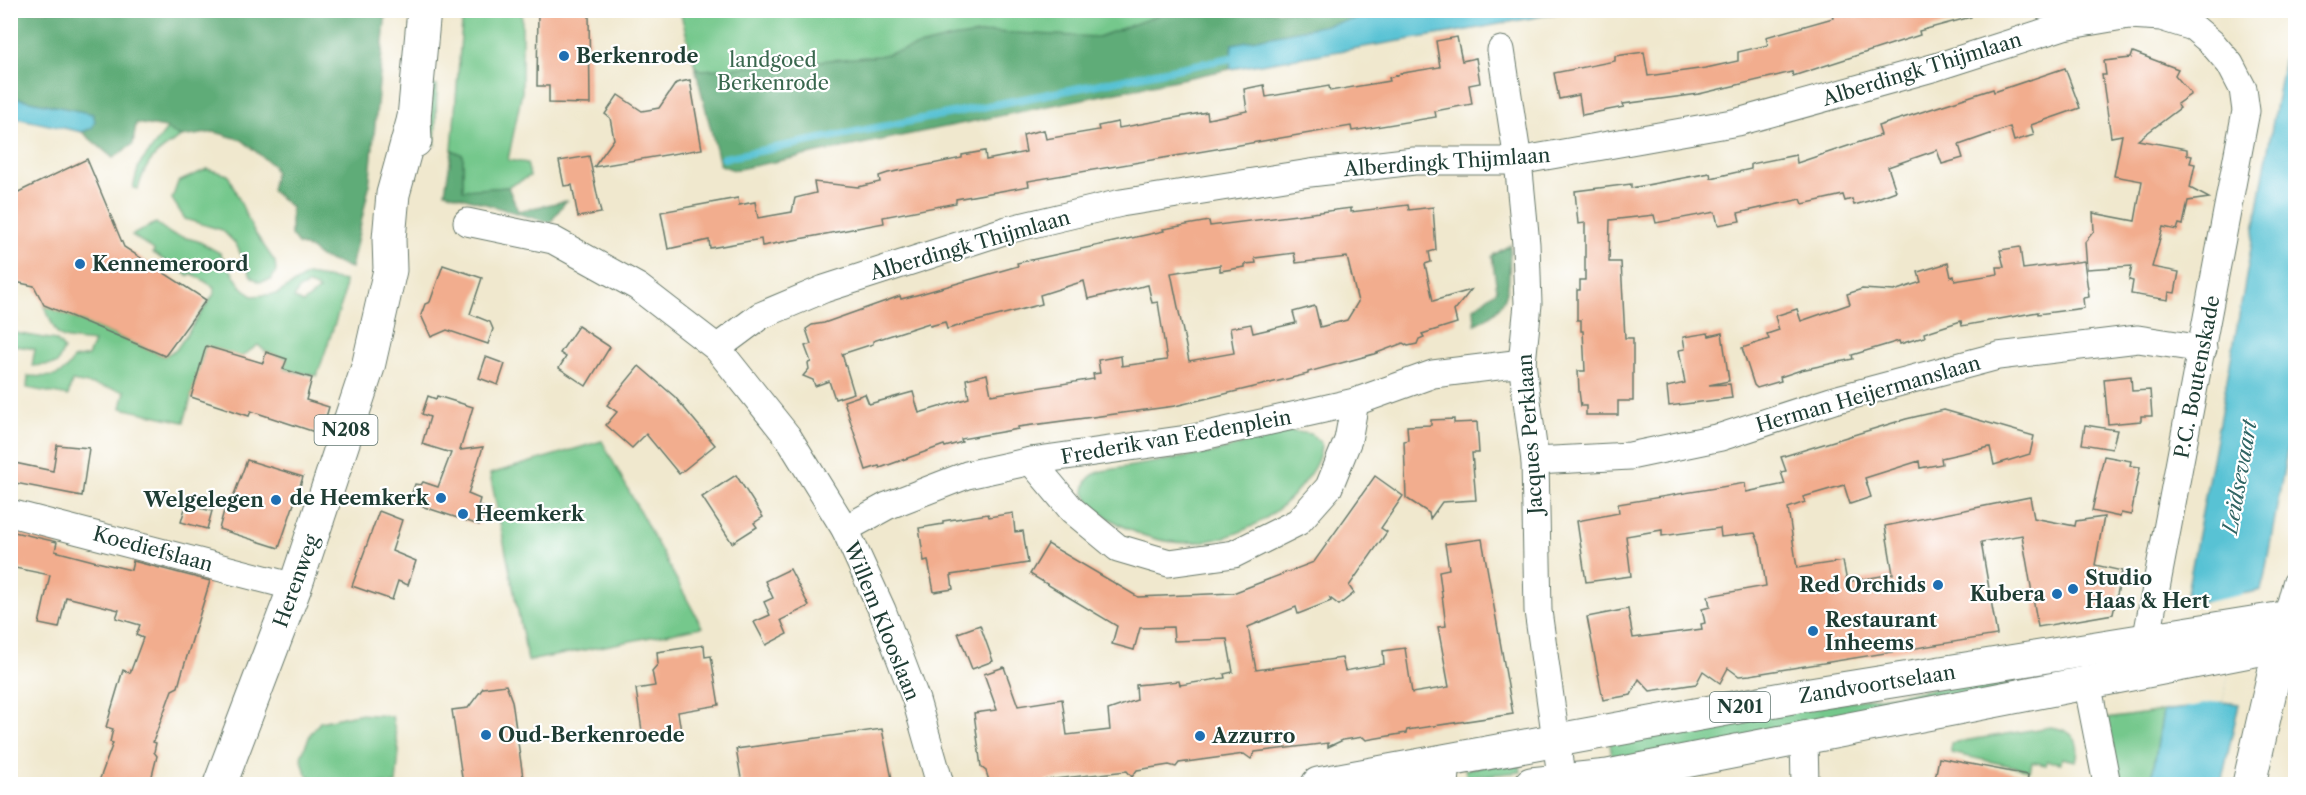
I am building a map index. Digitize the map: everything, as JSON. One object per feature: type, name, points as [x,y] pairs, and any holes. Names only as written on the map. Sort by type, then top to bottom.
[{"type":"main road","name":"Herenweg","points":[[220,784],[295,587],[368,367],[390,270],[405,243],[413,212],[417,172],[414,118],[424,10]]},
{"type":"main road","name":"Zandvoortselaan","points":[[1546,784],[1804,739],[1858,725],[2019,698],[2090,694],[2193,647],[2290,630]]},
{"type":"main road","points":[[2249,784],[2290,630]]},
{"type":"main road","name":"Zandvoortselaan","points":[[1318,784],[1446,773],[1556,740],[1798,696],[2146,641],[2193,647]]},
{"type":"street","name":"Alberdingk Thijmlaan","points":[[717,348],[760,316],[824,289],[1007,230],[1121,203],[1310,173],[1414,161],[1518,161],[1738,122],[1936,67],[2064,26],[2129,15],[2161,17],[2193,27],[2230,64],[2243,89],[2246,111]]},
{"type":"street","name":"Jacques Perklaan","points":[[1501,50],[1518,161],[1527,244],[1528,304],[1522,363],[1535,460],[1538,611],[1556,740],[1546,784]]},
{"type":"street","name":"P.C. Boutenskade","points":[[2146,641],[2246,111]]},
{"type":"street","name":"Willem Klooslaan","points":[[467,222],[553,240],[638,287],[717,348],[788,437],[845,529],[882,610],[916,700],[940,784]]},
{"type":"street","name":"Herman Heijermanslaan","points":[[1535,460],[1630,456],[1721,437],[1834,400],[1998,356],[2138,339],[2203,348]]},
{"type":"street","name":"Frederik van Eedenplein","points":[[845,529],[886,506],[967,475],[1031,461],[1194,438],[1355,402],[1432,374],[1522,363]]},
{"type":"street","name":"Frederik van Eedenplein","points":[[1031,461],[1072,510],[1118,548],[1169,563],[1234,554],[1298,522],[1329,487],[1348,440],[1355,402]]},
{"type":"street","name":"Koediefslaan","points":[[10,513],[295,587]]},
{"type":"street","points":[[2290,630],[2295,584]]},
{"type":"street","points":[[2090,694],[2107,784]]},
{"type":"street","points":[[1804,739],[1805,784]]},
{"type":"green space","points":[[10,11],[386,11],[369,187],[351,268],[320,257],[311,249],[298,244],[291,235],[291,207],[271,190],[275,173],[273,166],[242,140],[215,132],[181,137],[166,128],[136,123],[133,144],[113,158],[82,132],[92,128],[93,114],[11,97]]},
{"type":"green space","points":[[463,11],[522,11],[522,92],[508,160],[527,163],[530,176],[508,187],[463,191],[463,155],[452,150]]},
{"type":"green space","name":"landgoed Berkenrode","points":[[680,11],[1400,11],[730,143],[700,70],[695,67]]},
{"type":"green space","name":"landgoed Berkenrode","points":[[1171,11],[1400,11],[1233,44],[1230,69],[734,170],[720,165],[695,67],[700,70],[721,69],[879,56],[951,38],[992,32],[1098,37]]},
{"type":"green space","points":[[431,85],[437,86],[435,145],[425,144]]},
{"type":"green space","points":[[167,129],[181,137],[153,158],[138,189],[133,188],[139,165]]},
{"type":"green space","points":[[452,150],[463,155],[463,190],[508,187],[518,211],[566,201],[550,223],[445,192]]},
{"type":"green space","points":[[207,169],[228,175],[253,230],[275,262],[276,271],[271,280],[259,282],[251,276],[236,244],[222,230],[185,219],[172,199],[178,182]]},
{"type":"green space","points":[[156,223],[171,234],[198,241],[220,253],[240,285],[252,296],[277,294],[307,275],[345,281],[343,299],[317,376],[283,369],[287,359],[266,352],[258,345],[241,357],[206,346],[184,422],[121,408],[125,391],[72,381],[68,396],[27,388],[28,376],[49,377],[60,374],[73,359],[88,356],[94,342],[72,340],[61,336],[57,333],[44,305],[164,356],[176,350],[214,294],[214,287],[193,274],[188,276],[153,253],[154,250],[132,235]],"holes":[[[309,284],[319,290],[303,303],[294,298],[299,289]]]},
{"type":"green space","points":[[1510,245],[1509,282],[1503,302],[1497,310],[1475,324],[1474,308],[1497,290],[1492,256]]},
{"type":"green space","points":[[11,327],[15,333],[56,340],[64,349],[57,364],[32,366],[35,349],[11,345]]},
{"type":"green space","points":[[1290,431],[1311,434],[1321,443],[1319,456],[1311,472],[1282,506],[1262,521],[1240,532],[1216,539],[1192,542],[1167,541],[1143,535],[1103,515],[1090,502],[1084,491],[1090,478],[1102,471],[1211,453]]},
{"type":"green space","points":[[602,441],[702,627],[528,661],[490,474]]},
{"type":"green space","points":[[2035,674],[2006,691],[1613,766],[1609,737]]},
{"type":"green space","points":[[2163,711],[2151,784],[2118,784],[2107,719]]},
{"type":"green space","points":[[357,714],[392,716],[399,751],[396,784],[321,784],[306,774],[301,756],[311,733],[320,722]]},
{"type":"green space","points":[[2050,727],[2064,730],[2073,737],[2077,747],[2076,761],[2062,758],[2061,763],[2047,761],[2046,765],[2032,762],[2030,770],[1951,753],[1951,743]]},
{"type":"green space","points":[[1519,760],[1521,772],[1467,777],[1465,769]]},
{"type":"water","points":[[1400,10],[1568,11],[1230,69],[1232,44]]},
{"type":"water","name":"Leidsevaart","points":[[2292,11],[2295,11],[2295,408],[2264,578],[2261,590],[2243,594],[2222,702],[2239,704],[2221,784],[2151,784],[2163,711],[2185,708],[2206,602],[2186,598],[2242,300]]},
{"type":"water","points":[[11,97],[93,114],[95,121],[92,128],[82,132],[11,117]]},
{"type":"pier","points":[[2245,594],[2223,701],[2181,708],[2202,603]]},
{"type":"building","name":"Berkenrode","points":[[538,10],[589,10],[590,104],[549,103],[549,86],[537,86]]},
{"type":"building","points":[[1831,10],[1854,10],[1856,18],[1871,12],[1873,17],[1892,10],[1970,10],[1971,17],[1919,31],[1920,35],[1793,76],[1792,72],[1699,94],[1623,104],[1624,107],[1582,115],[1579,95],[1559,99],[1554,73],[1615,61],[1615,56],[1644,52],[1648,76],[1738,61],[1738,52],[1768,45],[1766,37],[1833,18]]},
{"type":"building","points":[[1457,37],[1462,61],[1476,58],[1480,83],[1469,85],[1472,104],[1435,111],[1436,117],[1352,131],[1351,126],[1028,181],[1029,186],[956,199],[956,203],[883,217],[884,223],[762,246],[761,239],[710,248],[709,240],[668,249],[661,212],[738,198],[739,205],[755,202],[758,218],[792,212],[795,198],[816,193],[814,182],[858,187],[880,182],[879,176],[888,173],[962,158],[962,155],[985,151],[986,160],[1026,152],[1023,135],[1034,132],[1044,130],[1046,139],[1099,130],[1098,126],[1118,122],[1119,128],[1207,112],[1208,119],[1247,111],[1244,89],[1264,85],[1266,97],[1329,86],[1330,91],[1390,81],[1389,78],[1403,73],[1440,67],[1436,41]]},
{"type":"building","points":[[2133,52],[2178,69],[2175,75],[2191,94],[2177,104],[2180,108],[2138,140],[2187,149],[2187,155],[2192,156],[2190,163],[2195,164],[2190,188],[2209,198],[2188,201],[2183,225],[2179,224],[2177,230],[2163,227],[2152,267],[2179,272],[2175,293],[2169,292],[2168,300],[2131,294],[2133,281],[2129,280],[2132,266],[2087,269],[2085,242],[2094,231],[2093,213],[2135,221],[2142,181],[2114,176],[2122,135],[2111,137],[2102,75],[2106,75],[2104,61],[2131,58]]},
{"type":"building","points":[[2065,68],[2080,108],[2031,125],[2034,135],[2014,141],[2010,127],[1959,145],[1963,158],[1942,164],[1937,150],[1888,167],[1896,191],[1872,200],[1854,205],[1852,199],[1845,201],[1843,195],[1803,204],[1801,199],[1738,213],[1740,221],[1718,225],[1715,212],[1656,223],[1654,215],[1610,220],[1609,262],[1621,262],[1625,338],[1633,338],[1633,401],[1618,401],[1618,415],[1586,415],[1586,406],[1581,406],[1578,371],[1585,371],[1583,331],[1581,331],[1581,320],[1577,320],[1577,290],[1580,290],[1580,280],[1585,280],[1585,223],[1578,224],[1575,191],[1631,184],[1631,188],[1710,173],[1711,178],[1751,169],[1751,164],[1796,155],[1797,163],[1881,135],[1878,126],[1993,89],[1994,92]]},
{"type":"building","points":[[690,80],[702,149],[594,167],[614,139],[610,118],[605,114],[618,95],[642,111],[659,108],[676,83]]},
{"type":"building","points":[[589,156],[601,213],[578,217],[572,185],[564,186],[559,161]]},
{"type":"building","name":"Kennemeroord","points":[[87,159],[124,247],[206,300],[165,356],[44,305],[34,286],[10,281],[10,196]]},
{"type":"building","points":[[1408,205],[1409,210],[1433,207],[1436,250],[1429,252],[1431,262],[1425,264],[1433,301],[1471,290],[1454,311],[1457,323],[1422,334],[1424,337],[1419,339],[1417,344],[1408,346],[1403,343],[1374,354],[1308,372],[1308,374],[1175,406],[1018,427],[1018,429],[961,439],[962,442],[945,447],[944,445],[880,468],[879,466],[866,470],[844,401],[865,394],[869,404],[913,392],[919,413],[969,398],[966,379],[987,374],[991,395],[1094,379],[1093,374],[1100,373],[1098,360],[1121,356],[1122,366],[1167,360],[1158,302],[1152,303],[1148,285],[1088,299],[1084,281],[1040,295],[1042,304],[947,329],[945,322],[930,326],[929,323],[873,341],[873,344],[842,354],[854,393],[835,399],[829,381],[815,386],[813,380],[803,376],[809,369],[808,363],[811,362],[805,346],[811,344],[806,329],[900,296],[901,299],[1018,266],[1017,263],[1164,231],[1163,229],[1209,221],[1210,226],[1351,208],[1351,212]],"holes":[[[1294,253],[1296,263],[1347,257],[1358,302],[1347,320],[1320,327],[1315,306],[1293,312],[1296,323],[1253,333],[1251,324],[1230,328],[1234,353],[1189,361],[1171,273],[1220,265],[1220,271],[1245,267],[1245,264],[1256,263],[1255,258]]]},
{"type":"building","points":[[2020,247],[2023,269],[2084,261],[2089,297],[2083,298],[2084,308],[2038,314],[2038,312],[1962,326],[1961,321],[1924,333],[1925,337],[1900,344],[1899,341],[1852,355],[1853,359],[1801,370],[1780,377],[1781,381],[1757,388],[1754,385],[1742,348],[1769,339],[1767,334],[1779,330],[1775,316],[1797,309],[1801,321],[1850,304],[1847,294],[1862,289],[1894,291],[1921,282],[1918,272],[1948,263],[1951,277],[1954,276],[1955,281],[1998,274],[1997,267],[2004,267],[2000,250]]},
{"type":"building","points":[[443,265],[482,278],[470,314],[490,322],[493,329],[488,344],[447,330],[431,337],[421,315],[425,304],[430,302]]},
{"type":"building","points":[[578,326],[610,347],[586,386],[559,368],[566,357],[560,353]]},
{"type":"building","points":[[1708,333],[1709,336],[1722,333],[1729,381],[1709,385],[1730,384],[1732,398],[1669,406],[1667,387],[1685,383],[1679,350],[1685,349],[1683,337]]},
{"type":"building","points":[[206,346],[263,363],[266,352],[287,359],[283,369],[312,378],[306,400],[329,407],[321,434],[251,411],[249,416],[191,397]]},
{"type":"building","points":[[486,357],[505,364],[498,385],[479,378]]},
{"type":"building","points":[[639,366],[675,397],[715,445],[679,474],[646,434],[632,448],[606,425],[617,412],[607,405]]},
{"type":"building","points":[[2131,376],[2132,391],[2150,390],[2152,416],[2141,416],[2141,421],[2108,424],[2104,379]]},
{"type":"building","points":[[428,396],[436,399],[437,396],[473,407],[460,450],[483,447],[468,494],[480,499],[478,506],[485,508],[479,525],[409,502],[415,484],[421,485],[423,482],[438,487],[451,453],[422,444],[430,417],[422,414]]},
{"type":"building","points":[[1944,410],[2034,436],[2030,454],[1994,465],[1990,447],[1941,458],[1942,464],[1920,468],[1919,461],[1865,478],[1871,497],[1850,504],[1844,485],[1803,497],[1805,502],[1788,508],[1797,568],[1843,561],[1847,582],[1893,574],[1885,526],[2030,497],[2034,518],[2075,526],[2076,521],[2104,517],[2095,565],[2122,571],[2113,614],[2038,627],[2022,535],[1981,542],[1997,635],[1750,675],[1739,676],[1728,668],[1720,683],[1703,671],[1696,684],[1650,691],[1639,679],[1631,695],[1603,700],[1587,617],[1628,609],[1633,638],[1702,629],[1701,624],[1705,623],[1702,609],[1710,607],[1708,596],[1766,586],[1760,545],[1755,533],[1721,537],[1720,528],[1662,536],[1662,530],[1626,536],[1631,576],[1586,582],[1577,521],[1619,513],[1618,504],[1745,483],[1746,492],[1785,484],[1781,472],[1786,471],[1781,457],[1906,419]]},
{"type":"building","points":[[1454,419],[1454,423],[1477,422],[1479,453],[1472,453],[1476,500],[1442,502],[1430,519],[1429,513],[1406,498],[1404,441],[1408,440],[1407,426],[1431,425],[1431,420]]},
{"type":"building","points":[[2085,425],[2117,430],[2112,449],[2082,444]]},
{"type":"building","points":[[57,445],[89,448],[82,496],[10,482],[10,462],[53,471]]},
{"type":"building","points":[[2104,456],[2131,461],[2130,466],[2140,467],[2131,515],[2121,513],[2120,517],[2092,511]]},
{"type":"building","points":[[247,460],[303,477],[279,548],[219,529],[225,507],[229,508]]},
{"type":"building","points":[[736,475],[763,517],[754,523],[757,527],[732,543],[702,497]]},
{"type":"building","points":[[1375,476],[1403,496],[1381,528],[1387,532],[1349,586],[1354,593],[1339,605],[1330,598],[1331,601],[1298,614],[1296,607],[1248,627],[1256,670],[1342,658],[1345,671],[1384,664],[1383,651],[1405,648],[1412,693],[1449,687],[1438,627],[1446,626],[1439,571],[1449,569],[1445,544],[1482,539],[1513,714],[1407,730],[1406,733],[1366,740],[1363,737],[1343,740],[1328,747],[1328,743],[1255,752],[1251,759],[1244,754],[1179,763],[1176,767],[1169,765],[1137,770],[1132,777],[1127,771],[1046,780],[1046,784],[990,784],[986,771],[981,767],[974,713],[997,710],[984,674],[1004,667],[1018,706],[1062,699],[1067,735],[1110,730],[1108,710],[1137,700],[1136,685],[1179,681],[1180,685],[1225,678],[1224,674],[1233,672],[1227,639],[1174,641],[1173,627],[1140,628],[1134,650],[1112,644],[1117,626],[1030,574],[1048,544],[1138,597],[1233,593],[1314,562]]},
{"type":"building","points":[[186,505],[212,511],[207,529],[181,522]]},
{"type":"building","points":[[379,511],[402,520],[392,551],[416,561],[408,585],[398,581],[392,600],[352,586]]},
{"type":"building","points":[[1013,513],[1015,532],[1023,531],[1028,563],[951,575],[953,589],[934,592],[928,560],[924,561],[919,528],[943,524],[943,521],[988,514],[989,517]]},
{"type":"building","points":[[10,531],[57,542],[55,551],[97,562],[131,570],[133,561],[210,581],[178,687],[172,690],[153,742],[156,743],[154,752],[157,756],[150,784],[98,784],[113,743],[110,742],[113,729],[106,727],[123,670],[130,673],[143,638],[136,635],[140,625],[116,618],[119,610],[66,597],[59,628],[39,624],[50,575],[10,567]]},
{"type":"building","points":[[790,569],[809,606],[781,620],[787,634],[766,645],[754,622],[770,615],[764,602],[773,598],[765,581]]},
{"type":"building","points":[[980,625],[993,661],[972,669],[958,633]]},
{"type":"building","points":[[704,645],[705,657],[711,656],[719,705],[678,712],[681,732],[643,738],[636,689],[655,686],[652,671],[658,664],[657,652]]},
{"type":"building","name":"Oud-Berkenroede","points":[[506,685],[512,701],[524,784],[463,784],[452,710],[468,708],[483,688]]},
{"type":"building","points":[[882,729],[893,784],[742,784],[736,749]]},
{"type":"building","points":[[1939,758],[2028,775],[2027,784],[1934,784]]},
{"type":"waterway","points":[[724,158],[1231,58]]},
{"type":"place","name":"Berkenrode","points":[[564,56]]},
{"type":"place","name":"Kennemeroord","points":[[80,264]]},
{"type":"place","name":"de Heemkerk","points":[[441,498]]},
{"type":"place","name":"Welgelegen","points":[[276,500]]},
{"type":"place","name":"Heemkerk","points":[[463,514]]},
{"type":"place","name":"Red Orchids","points":[[1938,585]]},
{"type":"place","name":"Studio Haas & Hert","points":[[2073,589]]},
{"type":"place","name":"Kubera","points":[[2057,594]]},
{"type":"place","name":"Restaurant Inheems","points":[[1813,631]]},
{"type":"place","name":"Oud-Berkenroede","points":[[486,735]]},
{"type":"place","name":"Azzurro","points":[[1200,736]]}]
